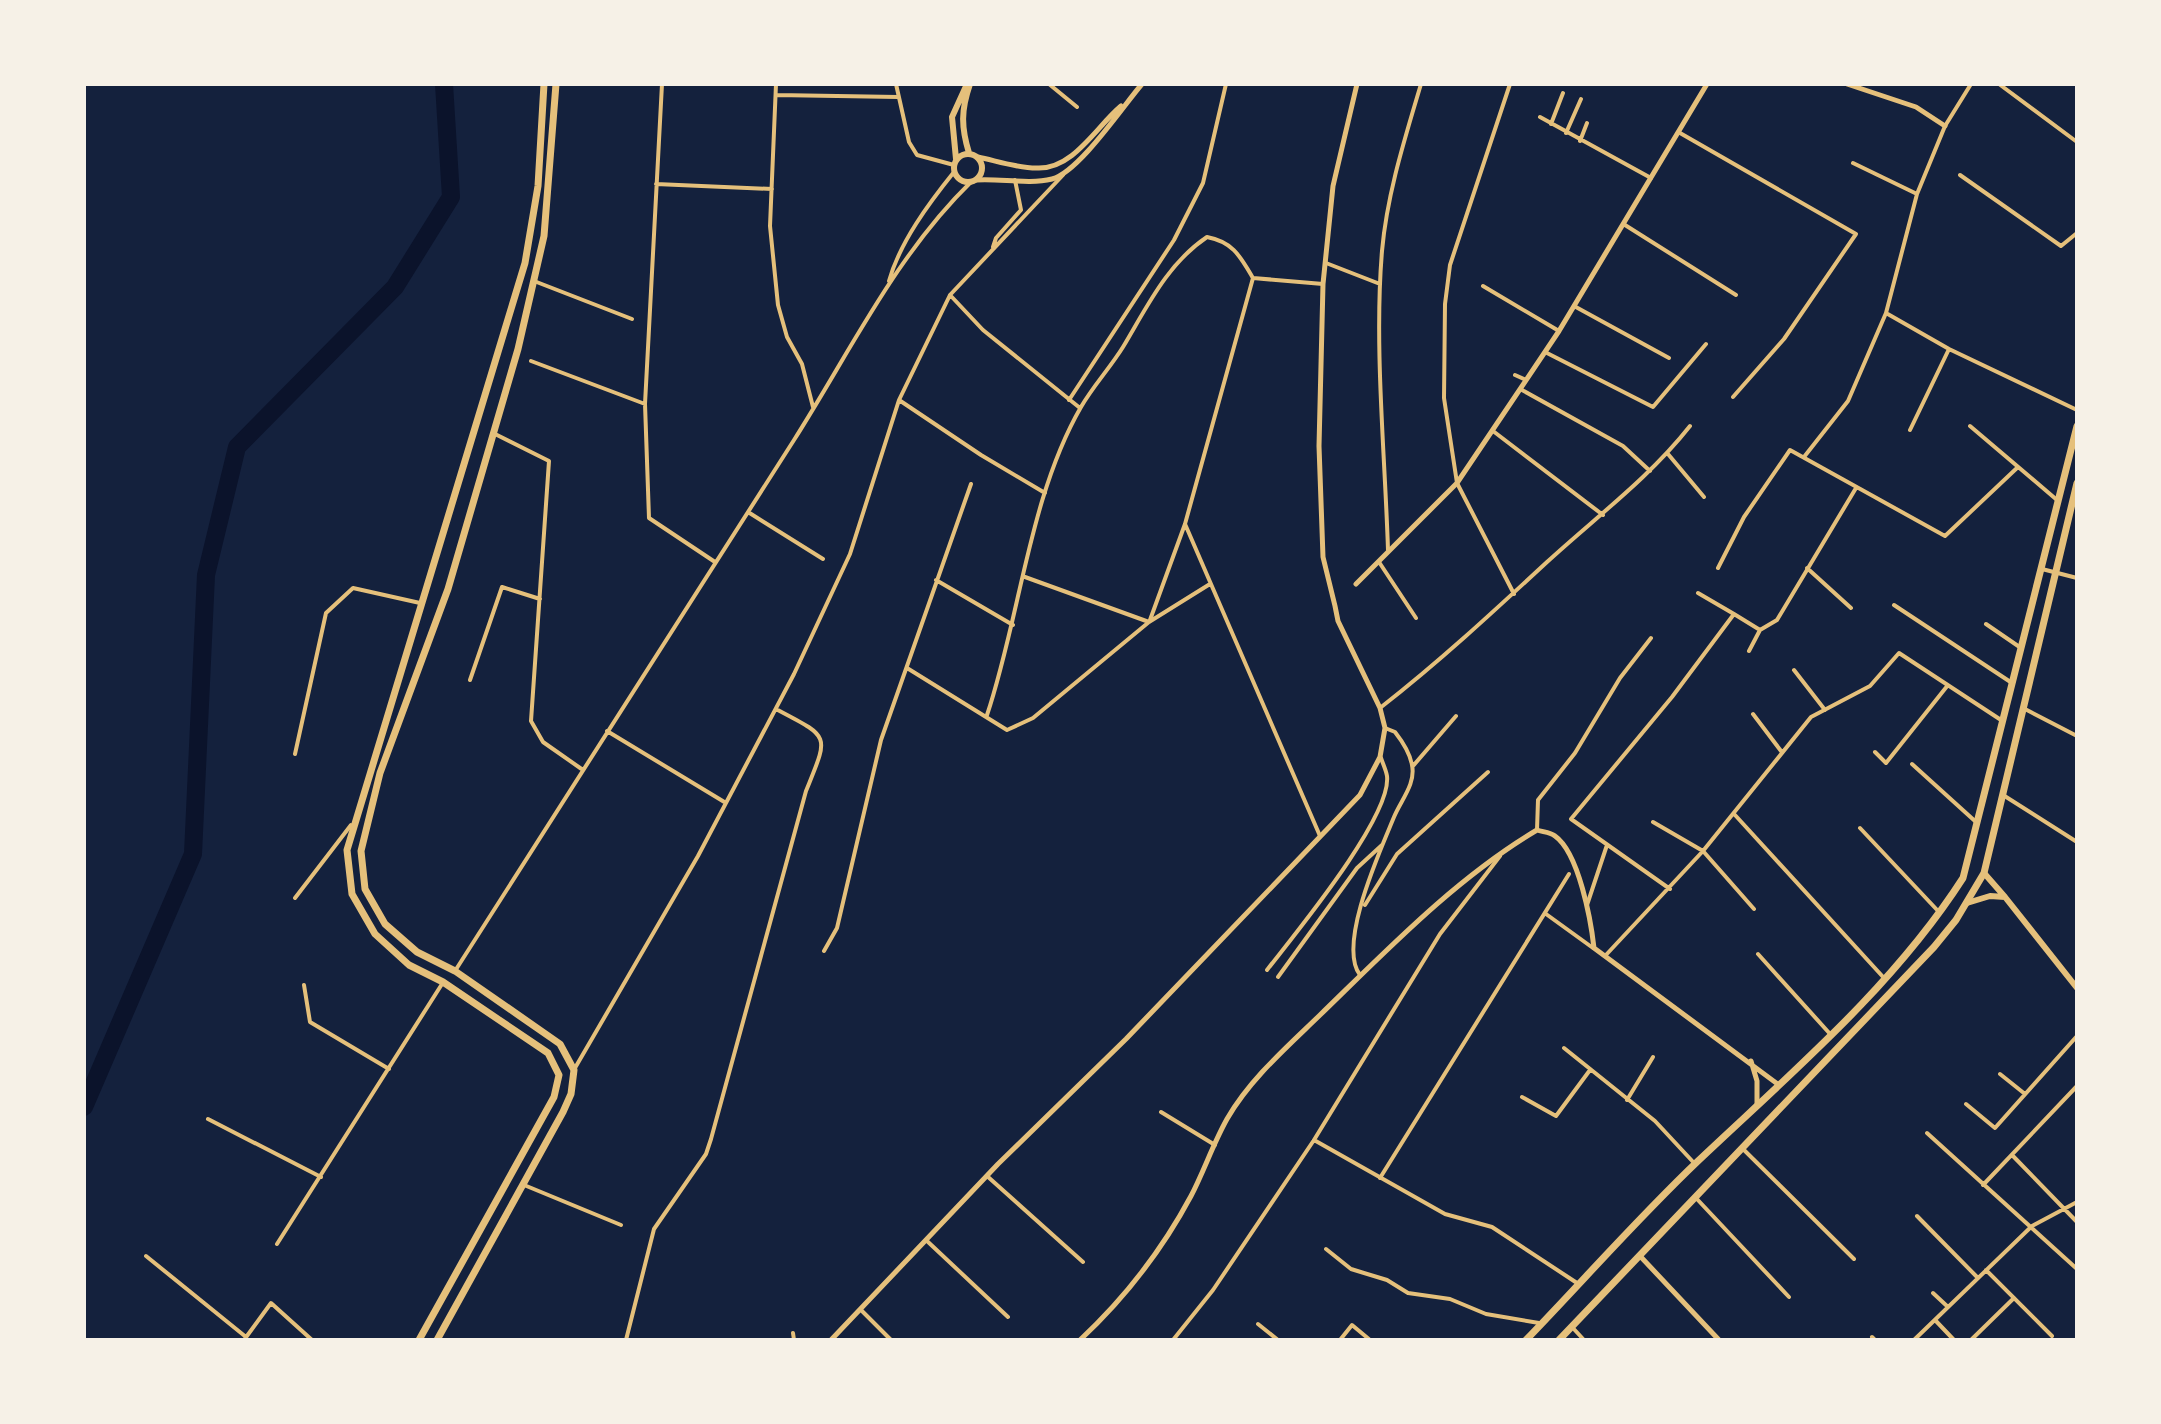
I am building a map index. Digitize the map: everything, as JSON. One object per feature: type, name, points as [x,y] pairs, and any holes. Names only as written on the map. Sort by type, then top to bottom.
[{"type":"main road","points":[[419,1340],[554,1097],[559,1075],[556,1063],[537,1043],[443,982],[409,965],[362,917],[347,872],[351,825],[525,263],[538,186],[544,84]]},
{"type":"main road","points":[[437,1340],[567,1103],[574,1070],[560,1044],[455,971],[417,952],[385,924],[365,889],[361,851],[380,773],[448,589],[534,281],[551,180],[556,84]]},
{"type":"main road","points":[[968,84],[962,107],[962,131],[969,153],[978,157],[982,167],[974,181],[961,181],[955,165],[952,117],[968,84]]},
{"type":"main road","points":[[955,165],[969,153]]},
{"type":"main road","points":[[1526,1340],[1695,1164],[1831,1035],[1940,914],[1963,878],[2023,650],[2077,426]]},
{"type":"main road","points":[[1559,1340],[1934,947],[1967,903],[1984,873],[2077,483]]},
{"type":"main road","points":[[1984,873],[2077,988]]},
{"type":"main road","points":[[1967,903],[1990,896],[2005,897]]},
{"type":"main road","points":[[1779,1085],[1793,1098]]},
{"type":"main road","points":[[486,1220],[499,1224]]},
{"type":"street","points":[[662,84],[645,404],[649,518],[715,562]]},
{"type":"street","points":[[776,84],[770,226],[778,305],[787,337],[802,364],[813,410]]},
{"type":"street","points":[[889,283],[894,266],[955,165],[917,155],[909,142],[896,84]]},
{"type":"street","points":[[1049,84],[1077,107]]},
{"type":"street","points":[[574,1070],[776,709],[850,554],[899,400],[950,295],[1108,128],[1142,84]]},
{"type":"street","points":[[1069,400],[1174,240],[1203,183],[1226,84]]},
{"type":"street","points":[[831,1340],[1360,795],[1380,757],[1385,728],[1380,708],[1338,621],[1323,557],[1319,446],[1323,284],[1333,186],[1357,84]]},
{"type":"street","points":[[1388,550],[1380,284],[1382,247],[1396,170],[1421,84]]},
{"type":"street","points":[[1510,84],[1450,265],[1445,304],[1444,398],[1457,483],[1514,594]]},
{"type":"street","points":[[1847,84],[1916,107],[1945,126]]},
{"type":"street","points":[[1803,457],[1848,401],[1886,313],[1917,194],[1945,126],[1971,84]]},
{"type":"street","points":[[1999,84],[2077,142]]},
{"type":"street","points":[[1356,584],[1457,483],[1522,390],[1680,133],[1704,85]]},
{"type":"street","points":[[1551,124],[1563,93]]},
{"type":"street","points":[[776,95],[898,97]]},
{"type":"street","points":[[1566,133],[1581,99]]},
{"type":"street","points":[[978,157],[1036,169],[1051,167],[1068,159],[1103,121],[1128,101]]},
{"type":"street","points":[[1540,117],[1651,178]]},
{"type":"street","points":[[1580,141],[1587,123]]},
{"type":"street","points":[[1680,133],[1856,234],[1784,339],[1733,397]]},
{"type":"street","points":[[1853,163],[1917,194]]},
{"type":"street","points":[[455,971],[813,410],[889,283],[942,211],[974,181],[1040,181],[1065,173]]},
{"type":"street","points":[[1960,175],[2061,246],[2077,233]]},
{"type":"street","points":[[991,251],[996,238],[1021,210],[1015,180]]},
{"type":"street","points":[[656,184],[772,189]]},
{"type":"street","points":[[1625,225],[1736,295]]},
{"type":"street","points":[[987,715],[1013,625],[1045,493],[1080,408],[1121,350],[1154,292],[1191,248],[1207,237],[1224,241],[1237,251],[1253,278],[1185,524],[1149,622]]},
{"type":"street","points":[[1326,263],[1380,284]]},
{"type":"street","points":[[1253,278],[1323,284]]},
{"type":"street","points":[[534,281],[632,319]]},
{"type":"street","points":[[1483,286],[1559,331]]},
{"type":"street","points":[[950,295],[983,330],[1080,408]]},
{"type":"street","points":[[1574,306],[1669,358]]},
{"type":"street","points":[[1886,313],[1949,349],[2077,410]]},
{"type":"street","points":[[1545,352],[1653,407],[1706,344]]},
{"type":"street","points":[[1910,430],[1949,349]]},
{"type":"street","points":[[531,361],[645,404]]},
{"type":"street","points":[[1515,375],[1526,380]]},
{"type":"street","points":[[1522,390],[1623,446],[1650,471]]},
{"type":"street","points":[[899,400],[1045,493]]},
{"type":"street","points":[[1380,708],[1457,647],[1603,515],[1668,454],[1690,426]]},
{"type":"street","points":[[1970,426],[2059,501]]},
{"type":"street","points":[[1493,431],[1603,515]]},
{"type":"street","points":[[493,433],[549,461],[531,721],[543,742],[583,770]]},
{"type":"street","points":[[1718,568],[1744,517],[1790,450],[1945,536],[2018,467]]},
{"type":"street","points":[[1668,454],[1704,497]]},
{"type":"street","points":[[824,951],[837,928],[881,740],[971,484]]},
{"type":"street","points":[[1749,651],[1760,630],[1777,620],[1856,488]]},
{"type":"street","points":[[748,512],[823,559]]},
{"type":"street","points":[[1185,524],[1320,836]]},
{"type":"street","points":[[1377,560],[1416,618]]},
{"type":"street","points":[[1807,568],[1851,608]]},
{"type":"street","points":[[2042,569],[2077,578]]},
{"type":"street","points":[[1025,577],[1149,622]]},
{"type":"street","points":[[936,580],[1013,625]]},
{"type":"street","points":[[907,668],[1007,730],[1033,718],[1149,622],[1210,584]]},
{"type":"street","points":[[470,680],[502,587],[540,599]]},
{"type":"street","points":[[295,754],[326,613],[353,588],[420,603]]},
{"type":"street","points":[[1698,593],[1760,630]]},
{"type":"street","points":[[1894,605],[2014,684]]},
{"type":"street","points":[[1670,889],[1571,819],[1672,697],[1734,614]]},
{"type":"street","points":[[1986,624],[2023,650]]},
{"type":"street","points":[[1537,830],[1538,800],[1575,753],[1620,678],[1651,638]]},
{"type":"street","points":[[1605,956],[1703,851],[1811,717],[1870,686],[1899,653],[2004,722]]},
{"type":"street","points":[[1794,670],[1825,710]]},
{"type":"street","points":[[1875,752],[1886,763],[1948,685]]},
{"type":"street","points":[[626,1340],[654,1229],[709,1147],[806,791],[822,751],[822,738],[817,731],[776,709]]},
{"type":"street","points":[[2025,709],[2077,736]]},
{"type":"street","points":[[1753,714],[1781,751]]},
{"type":"street","points":[[1360,975],[1353,966],[1352,943],[1384,844],[1410,787],[1413,766],[1456,716]]},
{"type":"street","points":[[1385,728],[1395,732],[1413,766]]},
{"type":"street","points":[[607,731],[726,803]]},
{"type":"street","points":[[1267,970],[1350,862],[1383,797],[1387,777],[1380,757]]},
{"type":"street","points":[[1912,764],[1978,823]]},
{"type":"street","points":[[1361,910],[1397,854],[1488,772]]},
{"type":"street","points":[[2003,795],[2077,842]]},
{"type":"street","points":[[1734,814],[1884,978]]},
{"type":"street","points":[[1653,822],[1703,851],[1754,909]]},
{"type":"street","points":[[295,898],[351,825]]},
{"type":"street","points":[[1860,828],[1940,914]]},
{"type":"street","points":[[1080,1340],[1121,1302],[1159,1251],[1227,1118],[1258,1075],[1360,975],[1506,848],[1537,830],[1554,834],[1565,847],[1587,905],[1594,948]]},
{"type":"street","points":[[1278,977],[1357,868],[1384,844]]},
{"type":"street","points":[[1587,905],[1607,845]]},
{"type":"street","points":[[1173,1340],[1213,1290],[1314,1140],[1440,934],[1506,848]]},
{"type":"street","points":[[1380,1178],[1569,874]]},
{"type":"street","points":[[1546,914],[1750,1060],[1779,1085]]},
{"type":"street","points":[[1758,954],[1831,1035]]},
{"type":"street","points":[[277,1244],[443,982]]},
{"type":"street","points":[[304,985],[310,1022],[389,1069]]},
{"type":"street","points":[[1966,1104],[1995,1128],[2077,1036]]},
{"type":"street","points":[[1564,1048],[1655,1121],[1695,1164]]},
{"type":"street","points":[[1627,1100],[1653,1057]]},
{"type":"street","points":[[1750,1060],[1757,1081],[1757,1106]]},
{"type":"street","points":[[1522,1097],[1556,1116],[1590,1070]]},
{"type":"street","points":[[2000,1074],[2025,1094]]},
{"type":"street","points":[[1983,1185],[2077,1086]]},
{"type":"street","points":[[1161,1112],[1215,1145]]},
{"type":"street","points":[[208,1119],[321,1177]]},
{"type":"street","points":[[1927,1133],[2077,1269]]},
{"type":"street","points":[[1314,1140],[1445,1214],[1492,1227],[1579,1285]]},
{"type":"street","points":[[1743,1149],[1854,1259]]},
{"type":"street","points":[[2012,1155],[2077,1222]]},
{"type":"street","points":[[987,1176],[1083,1262]]},
{"type":"street","points":[[522,1184],[621,1225]]},
{"type":"street","points":[[1696,1198],[1789,1297]]},
{"type":"street","points":[[1914,1340],[2032,1226],[2077,1202]]},
{"type":"street","points":[[1917,1216],[1978,1278]]},
{"type":"street","points":[[927,1241],[1008,1317]]},
{"type":"street","points":[[1326,1249],[1351,1269],[1371,1274],[1408,1293],[1450,1299],[1486,1314],[1542,1323]]},
{"type":"street","points":[[146,1256],[245,1338],[271,1303],[312,1340]]},
{"type":"street","points":[[1640,1256],[1719,1340]]},
{"type":"street","points":[[1986,1270],[2052,1336]]},
{"type":"street","points":[[1933,1293],[1948,1307]]},
{"type":"street","points":[[1971,1340],[2014,1298]]},
{"type":"street","points":[[861,1310],[891,1340]]},
{"type":"street","points":[[1935,1320],[1954,1340]]},
{"type":"street","points":[[1258,1324],[1278,1340]]},
{"type":"street","points":[[1340,1340],[1352,1325],[1370,1340]]},
{"type":"street","points":[[1572,1327],[1584,1340]]},
{"type":"street","points":[[793,1333],[794,1340]]},
{"type":"waterway","points":[[84,1107],[193,854],[206,575],[237,447],[395,287],[451,197],[444,84]]}]
